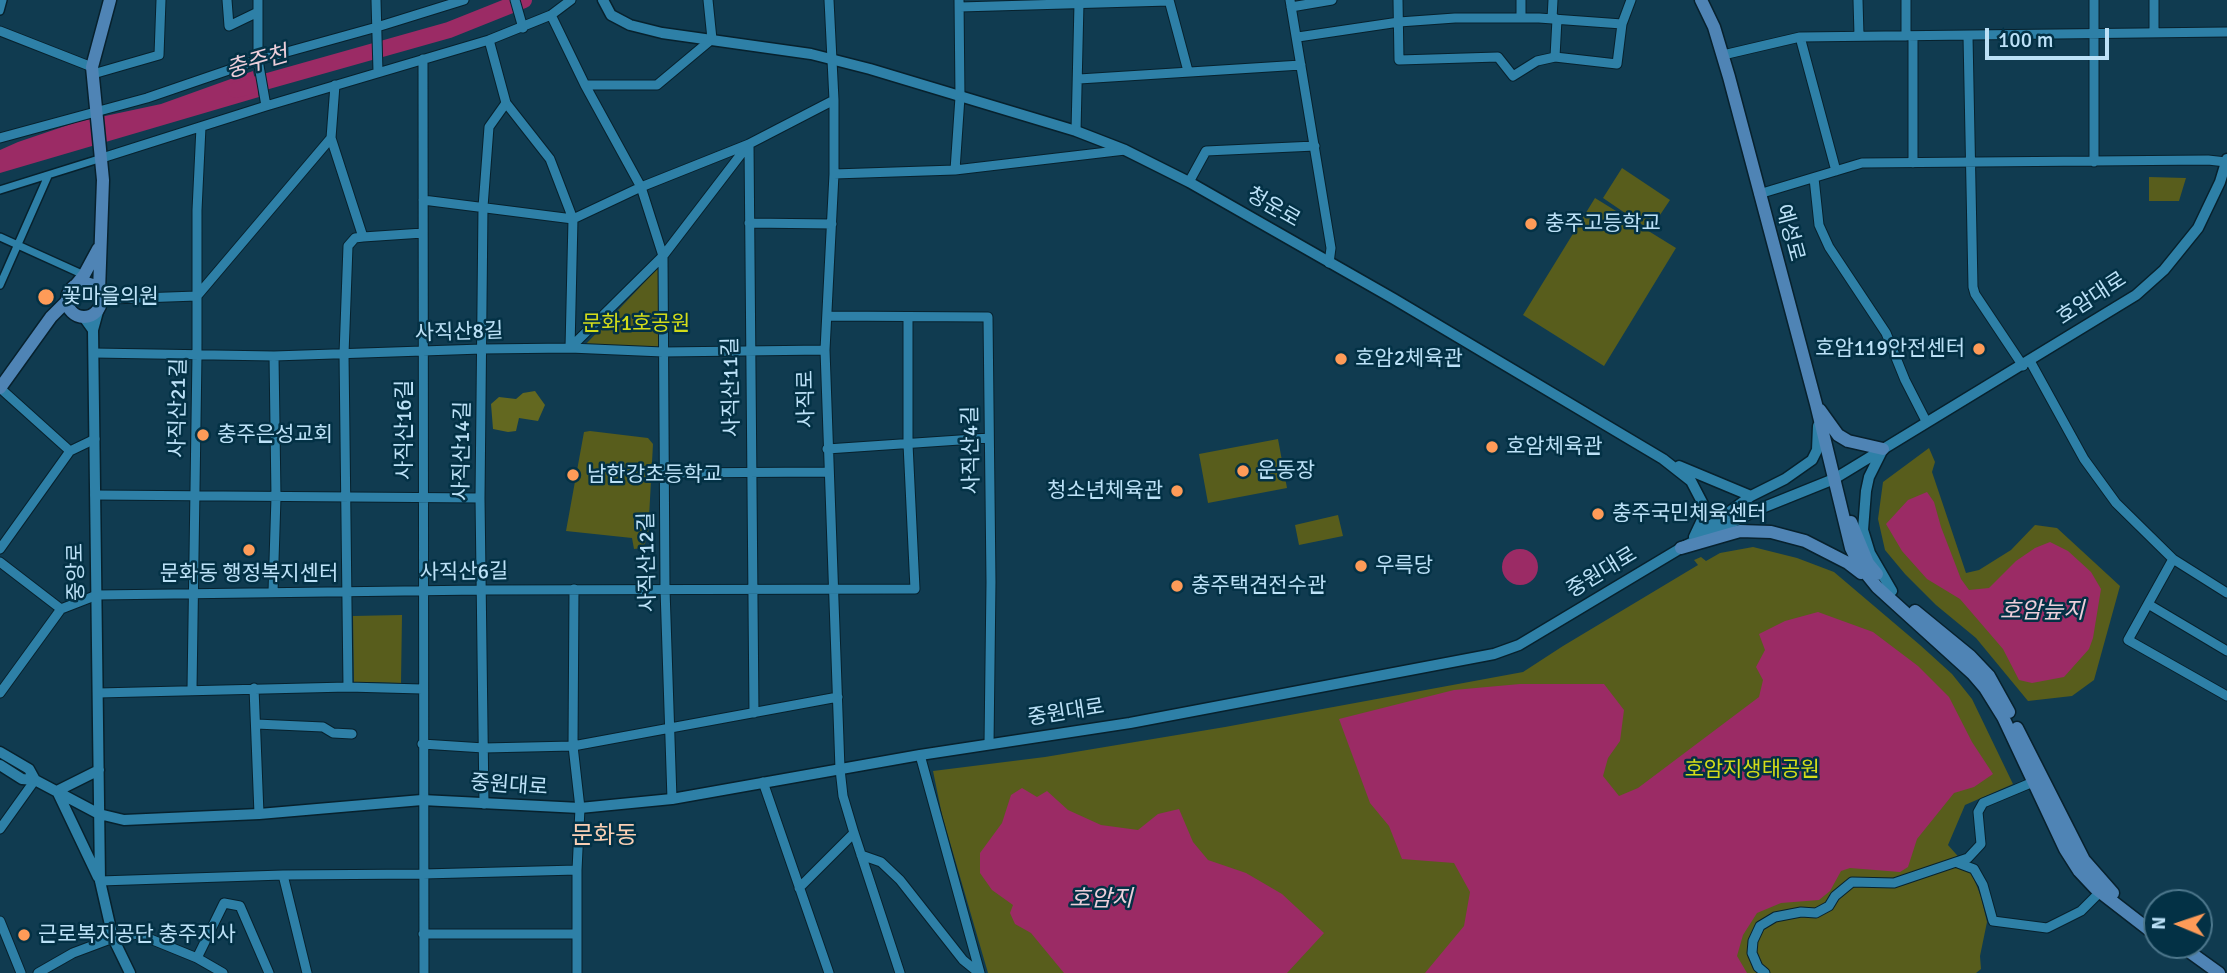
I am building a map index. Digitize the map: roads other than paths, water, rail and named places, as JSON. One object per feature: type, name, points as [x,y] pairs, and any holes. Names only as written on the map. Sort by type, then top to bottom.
[{"type":"main road","points":[[47,323],[60,315],[92,315],[102,299],[103,180],[92,71],[110,0]]},
{"type":"main road","name":"예성로","points":[[1701,0],[1723,55],[1834,479]]},
{"type":"main road","points":[[0,388],[47,323],[68,300],[84,275],[101,239]]},
{"type":"main road","points":[[75,286],[90,284],[102,299]]},
{"type":"main road","points":[[68,300],[70,308],[79,315]]},
{"type":"main road","points":[[1816,404],[1838,435],[1855,444],[1883,449]]},
{"type":"main road","points":[[1834,479],[1851,548],[1860,566],[1874,583]]},
{"type":"main road","points":[[1834,479],[1868,563],[1892,591],[1970,656],[1989,676],[2039,779],[2065,849],[2079,872],[2143,925]]},
{"type":"main road","points":[[1681,548],[1740,531],[1771,532],[1805,541],[1848,563],[1874,583],[1985,688],[2092,872],[2143,916]]},
{"type":"main road","points":[[2186,959],[2204,973]]},
{"type":"main road","points":[[2200,959],[2219,973]]},
{"type":"street","points":[[0,10],[2,0]]},
{"type":"street","points":[[0,31],[92,71],[159,55],[161,0]]},
{"type":"street","points":[[227,0],[229,26],[258,12]]},
{"type":"street","points":[[258,0],[258,60],[266,106]]},
{"type":"street","points":[[376,0],[378,72]]},
{"type":"street","points":[[0,138],[97,114],[258,60],[464,0]]},
{"type":"street","points":[[515,0],[523,28]]},
{"type":"street","points":[[0,190],[48,176],[101,155],[489,40],[551,15],[571,0]]},
{"type":"street","points":[[603,0],[611,15],[630,25],[662,33],[811,54],[832,60]]},
{"type":"street","points":[[708,0],[712,39]]},
{"type":"street","name":"사직로","points":[[829,0],[834,100],[834,174],[825,350],[840,769],[843,796],[900,973]]},
{"type":"street","points":[[1329,262],[1331,248],[1291,4],[1332,0]]},
{"type":"street","points":[[1398,0],[1399,60],[1498,57],[1513,76],[1537,61],[1555,57],[1617,64],[1622,24],[1631,0]]},
{"type":"street","points":[[1521,0],[1521,18]]},
{"type":"street","points":[[1553,0],[1555,57]]},
{"type":"street","points":[[1858,0],[1858,36]]},
{"type":"street","points":[[1906,0],[1910,36],[1913,163]]},
{"type":"street","points":[[2094,0],[2094,162]]},
{"type":"street","points":[[2154,0],[2154,32]]},
{"type":"street","points":[[956,170],[960,97],[960,3],[1169,1],[1188,71]]},
{"type":"street","points":[[1076,131],[1079,3]]},
{"type":"street","name":"사직산12길","points":[[551,15],[585,85],[641,187],[663,256],[665,589],[672,799]]},
{"type":"street","points":[[1298,37],[1399,22],[1521,18],[1622,24]]},
{"type":"street","points":[[1723,55],[1800,37],[2227,32]]},
{"type":"street","points":[[1968,36],[1972,287],[1975,294],[2026,363],[2084,459],[2116,503],[2173,559],[2227,593]]},
{"type":"street","points":[[1800,37],[1836,171]]},
{"type":"street","points":[[585,85],[657,85],[712,39]]},
{"type":"street","points":[[489,40],[506,103],[551,159],[573,219],[570,348]]},
{"type":"street","name":"사직산16길","points":[[423,59],[424,973]]},
{"type":"street","name":"청운로","points":[[832,60],[1076,131],[1125,150],[1189,182],[1329,262],[1663,459]]},
{"type":"street","points":[[1079,79],[1301,65]]},
{"type":"street","points":[[335,85],[331,138],[363,237]]},
{"type":"street","points":[[423,200],[573,219],[641,187],[748,144],[834,100]]},
{"type":"street","name":"사직산14길","points":[[484,804],[480,498],[483,207],[489,127],[506,103]]},
{"type":"street","name":"사직산21길","points":[[192,689],[197,210],[201,127]]},
{"type":"street","points":[[102,299],[197,296],[331,138]]},
{"type":"street","points":[[570,348],[663,256],[748,144]]},
{"type":"street","name":"사직산11길","points":[[748,144],[754,713]]},
{"type":"street","points":[[1189,182],[1206,151],[1315,146]]},
{"type":"street","points":[[834,174],[956,170],[1125,150]]},
{"type":"street","points":[[1759,194],[1862,163],[2227,160]]},
{"type":"street","name":"호암대로","points":[[1834,479],[2026,363],[2151,283],[2198,228],[2220,182],[2227,160]]},
{"type":"street","points":[[0,285],[48,176]]},
{"type":"street","points":[[1814,177],[1819,225],[1829,247],[1886,333],[1905,380],[1926,421]]},
{"type":"street","points":[[749,223],[832,224]]},
{"type":"street","points":[[348,687],[344,354],[348,246],[355,238],[423,233]]},
{"type":"street","points":[[0,237],[84,275]]},
{"type":"street","name":"중앙로","points":[[99,814],[93,330],[102,299]]},
{"type":"street","points":[[79,315],[93,330]]},
{"type":"street","name":"사직산4길","points":[[827,316],[989,317],[989,744]]},
{"type":"street","points":[[908,317],[908,444]]},
{"type":"street","name":"사직산8길","points":[[94,353],[274,356],[570,348],[663,352],[825,350]]},
{"type":"street","points":[[273,592],[276,497],[274,356]]},
{"type":"street","points":[[0,388],[70,451]]},
{"type":"street","points":[[1681,548],[1751,496],[1785,479],[1812,460],[1817,450],[1819,434],[1816,404]]},
{"type":"street","points":[[827,449],[989,438]]},
{"type":"street","points":[[0,549],[70,451],[95,439]]},
{"type":"street","name":"사직산6길","points":[[97,595],[574,589],[915,589],[908,444]]},
{"type":"street","points":[[1883,449],[1867,484],[1863,530],[1870,553],[1892,591]]},
{"type":"street","points":[[1663,459],[1751,496]]},
{"type":"street","points":[[1663,459],[1691,481],[1703,504],[1702,520],[1694,537]]},
{"type":"street","points":[[664,473],[828,472]]},
{"type":"street","name":"중원대로","points":[[35,780],[99,814],[124,820],[259,814],[422,800],[580,808],[672,799],[920,755],[1167,716],[1494,654],[1519,645],[1681,548],[1756,510],[1834,479]]},
{"type":"street","points":[[95,495],[480,498]]},
{"type":"street","points":[[2173,559],[2128,640],[2227,696]]},
{"type":"street","points":[[0,562],[61,609]]},
{"type":"street","points":[[574,589],[573,746],[580,808],[577,973]]},
{"type":"street","points":[[0,693],[61,609],[97,595]]},
{"type":"street","points":[[2148,604],[2227,651]]},
{"type":"street","points":[[98,692],[348,687],[422,689]]},
{"type":"street","points":[[254,688],[259,814]]},
{"type":"street","points":[[422,744],[484,748],[573,746],[838,697]]},
{"type":"street","points":[[256,724],[323,727],[333,733],[352,734]]},
{"type":"street","points":[[0,752],[29,769],[35,780]]},
{"type":"street","points":[[920,755],[980,973]]},
{"type":"street","points":[[0,765],[22,779],[35,780]]},
{"type":"street","points":[[99,770],[57,791],[100,881]]},
{"type":"street","points":[[1765,973],[1758,967],[1752,953],[1753,941],[1760,926],[1775,917],[1801,912],[1816,913],[1829,906],[1835,896],[1852,882],[1894,883],[1968,858],[1981,844],[1978,812],[1983,803],[2039,779]]},
{"type":"street","points":[[0,829],[35,780]]},
{"type":"street","points":[[763,782],[829,973]]},
{"type":"street","points":[[99,814],[100,881],[113,938],[130,973]]},
{"type":"street","points":[[800,888],[854,833]]},
{"type":"street","points":[[861,855],[881,862],[900,880],[963,960],[980,973]]},
{"type":"street","points":[[1958,863],[1974,869],[1983,885],[1993,921],[2047,928],[2081,911],[2100,892]]},
{"type":"street","points":[[100,881],[577,870]]},
{"type":"street","points":[[283,875],[307,973]]},
{"type":"street","points":[[197,958],[224,903],[240,906],[269,973]]},
{"type":"street","points":[[0,921],[21,973]]},
{"type":"street","points":[[38,973],[73,953],[113,938],[138,934],[197,958],[223,973]]},
{"type":"street","points":[[423,934],[577,934]]},
{"type":"water","points":[[253,71],[259,97],[0,173],[0,150],[18,142],[77,122],[161,104]]},
{"type":"water","name":"호암늪지","points":[[1927,492],[1934,502],[1961,579],[1969,590],[1989,588],[2016,561],[2050,542],[2068,551],[2091,572],[2101,589],[2093,638],[2089,649],[2064,677],[2032,683],[2019,680],[2003,649],[1960,599],[1927,579],[1902,551],[1886,524],[1908,500]]},
{"type":"water","points":[[1520,549],[1533,554],[1538,567],[1533,580],[1520,585],[1507,580],[1502,567],[1507,554]]},
{"type":"water","points":[[1818,612],[1873,632],[1918,666],[1949,697],[1972,742],[1993,774],[1974,787],[1954,793],[1917,839],[1908,867],[1900,872],[1850,868],[1841,871],[1830,891],[1819,900],[1781,903],[1757,913],[1743,935],[1737,956],[1747,973],[1425,973],[1464,926],[1470,892],[1454,863],[1402,859],[1389,826],[1370,803],[1339,719],[1454,690],[1520,684],[1604,684],[1624,710],[1620,741],[1608,758],[1603,776],[1619,796],[1638,788],[1759,697],[1763,680],[1756,667],[1765,650],[1759,634],[1785,621]]},
{"type":"water","name":"호암지","points":[[1022,788],[1037,797],[1047,791],[1068,810],[1101,825],[1138,830],[1158,814],[1179,809],[1193,842],[1208,860],[1246,873],[1282,894],[1324,933],[1287,973],[1064,973],[1031,933],[1015,924],[1010,913],[1013,905],[992,890],[980,873],[980,853],[1002,823],[1011,795]]},
{"type":"waterway","name":"충주천","points":[[236,90],[449,30],[524,0]]},
{"type":"place","name":"충주고등학교","points":[[1531,224]]},
{"type":"place","name":"꽃마을의원","points":[[46,297]]},
{"type":"place","name":"호암119안전센터","points":[[1979,349]]},
{"type":"place","name":"호암2체육관","points":[[1341,359]]},
{"type":"place","name":"충주은성교회","points":[[203,435]]},
{"type":"place","name":"호암체육관","points":[[1492,447]]},
{"type":"place","name":"운동장","points":[[1243,471]]},
{"type":"place","name":"남한강초등학교","points":[[573,475]]},
{"type":"place","name":"청소년체육관","points":[[1177,491]]},
{"type":"place","name":"충주국민체육센터","points":[[1598,514]]},
{"type":"place","name":"문화동 행정복지센터","points":[[249,550]]},
{"type":"place","name":"우륵당","points":[[1361,566]]},
{"type":"place","name":"충주택견전수관","points":[[1177,586]]},
{"type":"place","name":"근로복지공단 충주지사","points":[[24,935]]},
{"type":"district","name":"문화동","points":[[604,837]]},
{"type":"park label","name":"문화1호공원","points":[[636,324]]},
{"type":"park label","name":"호암지생태공원","points":[[1752,770]]}]
